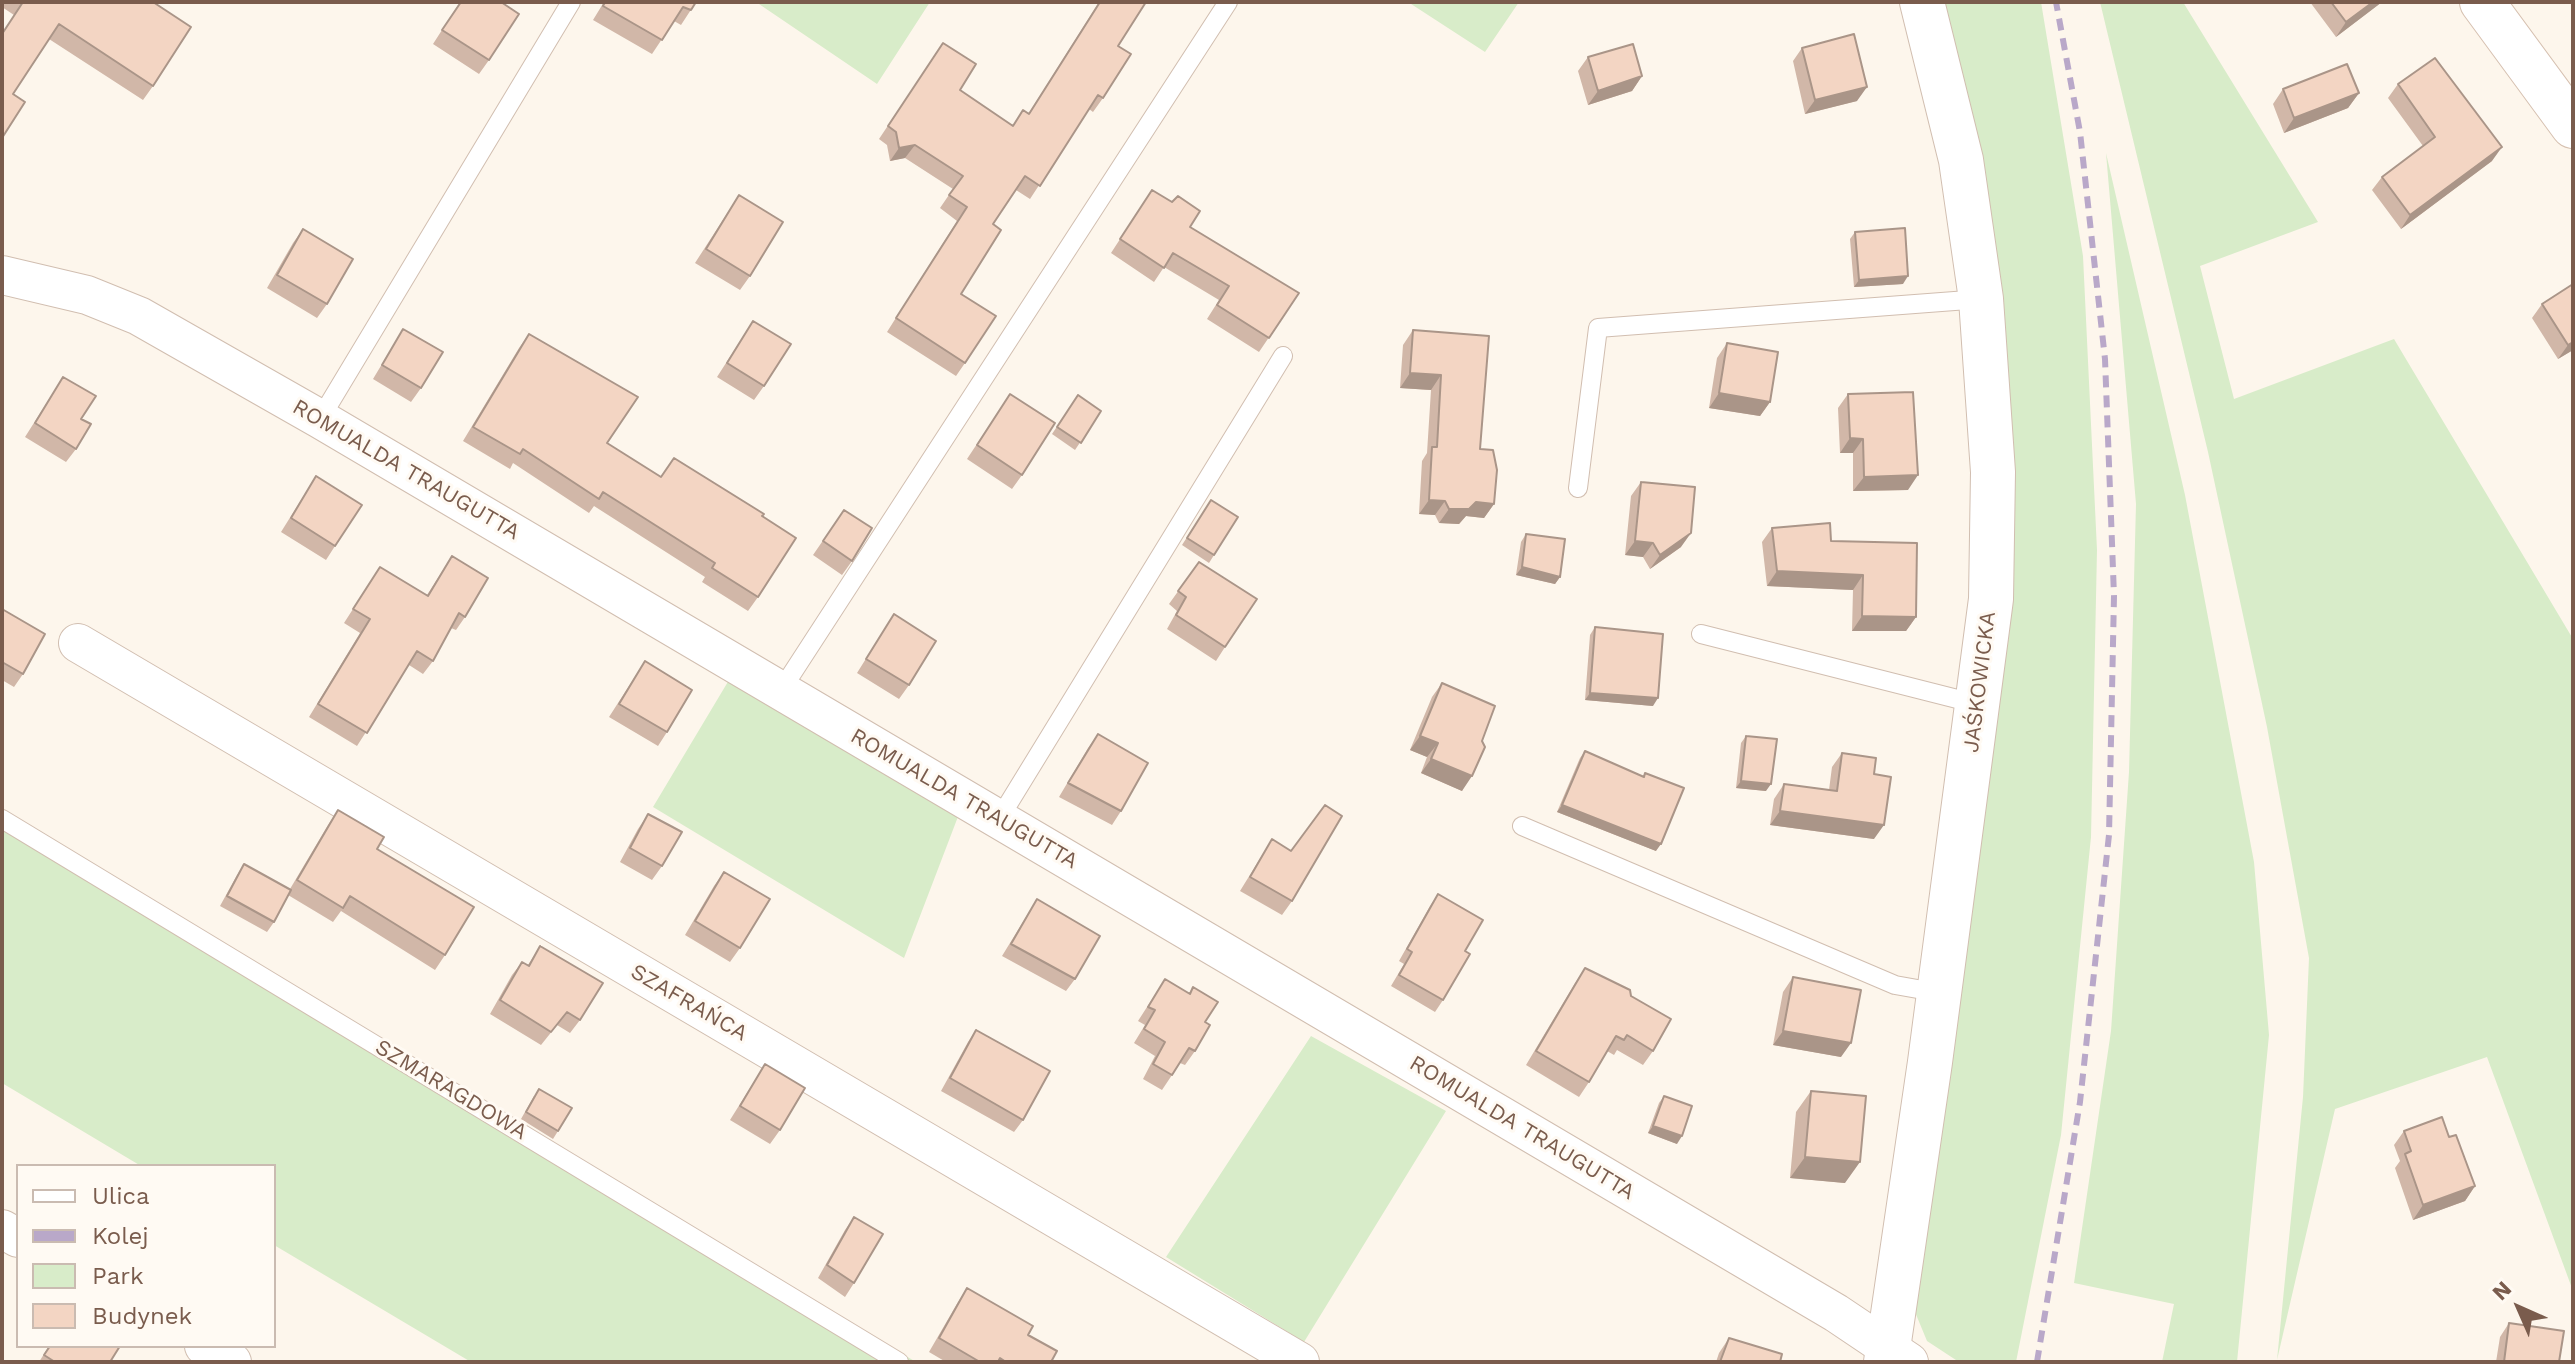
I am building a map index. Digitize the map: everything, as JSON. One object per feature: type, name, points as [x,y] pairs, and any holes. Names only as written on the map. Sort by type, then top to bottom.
[{"type":"street","name":"JAŚKOWICKA","points":[[1894,1357],[1991,599],[1993,472],[1981,299],[1961,160],[1922,2]]},
{"type":"street","points":[[2482,2],[2573,126]]},
{"type":"street","name":"ROMUALDA TRAUGUTTA","points":[[2,275],[87,295],[139,316],[320,419],[999,819],[1894,1357]]},
{"type":"street","name":"SZAFRAŃCA","points":[[78,643],[1300,1362]]},
{"type":"street","points":[[208,1348],[232,1362]]},
{"type":"lane","points":[[320,419],[571,2]]},
{"type":"lane","points":[[780,692],[1228,2]]},
{"type":"lane","points":[[1578,488],[1598,328],[1981,299]]},
{"type":"lane","points":[[999,819],[1283,356]]},
{"type":"lane","points":[[1701,634],[1977,704]]},
{"type":"lane","name":"SZMARAGDOWA","points":[[2,819],[899,1362]]},
{"type":"lane","points":[[1522,826],[1895,985],[1940,993]]},
{"type":"green space","points":[[756,2],[930,2],[877,84]]},
{"type":"green space","points":[[1408,2],[1519,2],[1485,52]]},
{"type":"green space","points":[[1941,2],[2041,2],[2083,256],[2097,550],[2091,837],[2061,1135],[2016,1362],[1959,1362],[1927,1341],[1915,1312],[2014,527],[1996,255]]},
{"type":"green space","points":[[2100,2],[2183,2],[2318,222],[2200,266],[2234,399],[2394,339],[2573,639],[2573,1291],[2487,1057],[2335,1109],[2277,1360],[2303,1097],[2309,958],[2267,727],[2208,452]]},
{"type":"green space","points":[[2106,153],[2185,495],[2254,862],[2269,1035],[2237,1362],[2162,1362],[2174,1304],[2074,1283],[2111,1031],[2129,772],[2136,504]]},
{"type":"green space","points":[[729,680],[959,814],[904,958],[653,807]]},
{"type":"green space","points":[[2,811],[916,1362],[471,1362],[276,1246],[276,1164],[138,1164],[2,1083]]},
{"type":"green space","points":[[1311,1036],[1446,1111],[1304,1342],[1166,1257]]},
{"type":"building","points":[[23,2],[153,2],[191,27],[153,86],[59,24],[13,94],[25,102],[2,138],[2,34]]},
{"type":"building","points":[[461,2],[501,2],[519,14],[489,60],[442,30]]},
{"type":"building","points":[[605,2],[696,2],[691,10],[683,7],[662,40],[603,6]]},
{"type":"building","points":[[1100,2],[1146,2],[1118,46],[1131,54],[1103,98],[1098,95],[1040,186],[1025,176],[993,224],[1001,230],[961,294],[996,316],[965,363],[896,318],[967,207],[949,195],[963,176],[915,145],[899,148],[896,132],[888,126],[943,43],[976,64],[960,90],[1013,126],[1023,110],[1029,114]]},
{"type":"building","points":[[2331,2],[2373,2],[2346,22]]},
{"type":"building","points":[[1854,34],[1867,87],[1815,100],[1802,48]]},
{"type":"building","points":[[1633,44],[1642,76],[1598,91],[1588,57]]},
{"type":"building","points":[[2435,58],[2502,147],[2410,215],[2382,177],[2435,137],[2398,84]]},
{"type":"building","points":[[2347,64],[2359,93],[2294,118],[2283,89]]},
{"type":"building","points":[[1152,190],[1172,202],[1178,196],[1200,211],[1190,227],[1299,293],[1269,338],[1217,305],[1229,286],[1173,253],[1164,268],[1120,239]]},
{"type":"building","points":[[739,195],[783,222],[750,276],[706,249]]},
{"type":"building","points":[[1905,228],[1908,276],[1859,280],[1855,232]]},
{"type":"building","points":[[303,229],[353,259],[327,304],[277,275]]},
{"type":"building","points":[[2573,284],[2573,342],[2568,345],[2542,304]]},
{"type":"building","points":[[753,321],[791,344],[764,386],[727,363]]},
{"type":"building","points":[[403,329],[443,352],[421,388],[382,365]]},
{"type":"building","points":[[1413,330],[1489,336],[1480,449],[1493,450],[1497,470],[1494,504],[1476,502],[1469,509],[1449,509],[1445,501],[1429,500],[1432,447],[1437,447],[1441,375],[1410,373]]},
{"type":"building","points":[[529,334],[638,397],[607,443],[661,477],[674,458],[764,514],[762,516],[796,538],[758,597],[712,568],[715,563],[603,492],[599,499],[523,449],[520,454],[473,427]]},
{"type":"building","points":[[1727,343],[1778,352],[1770,402],[1719,393]]},
{"type":"building","points":[[63,377],[96,396],[81,419],[91,424],[76,449],[35,423]]},
{"type":"building","points":[[1913,392],[1918,475],[1864,477],[1863,439],[1850,438],[1848,394]]},
{"type":"building","points":[[1010,394],[1055,423],[1022,475],[977,445]]},
{"type":"building","points":[[1078,395],[1101,411],[1081,443],[1057,427]]},
{"type":"building","points":[[316,476],[362,505],[335,546],[291,518]]},
{"type":"building","points":[[1641,482],[1695,487],[1691,533],[1660,555],[1653,543],[1635,541]]},
{"type":"building","points":[[1211,500],[1238,517],[1214,555],[1187,538]]},
{"type":"building","points":[[844,510],[872,528],[852,561],[823,541]]},
{"type":"building","points":[[1830,523],[1831,541],[1917,543],[1916,617],[1862,616],[1863,575],[1777,571],[1772,528]]},
{"type":"building","points":[[1526,534],[1565,539],[1560,577],[1522,567]]},
{"type":"building","points":[[452,556],[488,578],[465,617],[459,613],[433,661],[417,651],[367,733],[318,704],[370,619],[353,609],[380,567],[428,596]]},
{"type":"building","points":[[1199,562],[1257,599],[1225,647],[1176,615],[1186,597],[1178,591]]},
{"type":"building","points":[[2,609],[45,634],[23,674],[2,662]]},
{"type":"building","points":[[894,614],[936,641],[909,685],[866,659]]},
{"type":"building","points":[[1595,627],[1663,634],[1658,698],[1590,693]]},
{"type":"building","points":[[645,661],[692,690],[667,732],[619,704]]},
{"type":"building","points":[[1442,683],[1495,706],[1482,741],[1485,747],[1472,776],[1431,759],[1438,743],[1420,736]]},
{"type":"building","points":[[1098,734],[1148,763],[1121,811],[1068,783]]},
{"type":"building","points":[[1746,736],[1777,739],[1771,784],[1741,781]]},
{"type":"building","points":[[1585,751],[1644,777],[1645,773],[1684,788],[1661,844],[1562,805]]},
{"type":"building","points":[[1842,753],[1876,758],[1874,774],[1891,777],[1884,825],[1780,811],[1784,784],[1837,791]]},
{"type":"building","points":[[1325,805],[1342,816],[1292,901],[1250,877],[1272,839],[1291,851]]},
{"type":"building","points":[[338,810],[384,837],[377,849],[474,907],[445,955],[350,896],[343,908],[297,880]]},
{"type":"building","points":[[648,814],[682,832],[662,866],[630,848]]},
{"type":"building","points":[[244,864],[291,890],[274,922],[227,896]]},
{"type":"building","points":[[724,872],[770,899],[740,948],[695,921]]},
{"type":"building","points":[[1438,894],[1483,920],[1465,951],[1470,954],[1443,1000],[1399,975],[1412,952],[1407,949]]},
{"type":"building","points":[[1037,899],[1100,936],[1075,979],[1011,944]]},
{"type":"building","points":[[540,946],[603,983],[580,1020],[567,1012],[551,1032],[500,1000],[522,962],[529,966]]},
{"type":"building","points":[[1585,968],[1630,990],[1631,996],[1671,1019],[1653,1051],[1627,1035],[1624,1040],[1616,1036],[1589,1082],[1536,1051]]},
{"type":"building","points":[[1793,977],[1861,990],[1851,1043],[1783,1031]]},
{"type":"building","points":[[1165,979],[1190,994],[1193,987],[1218,1002],[1205,1022],[1210,1025],[1195,1051],[1189,1048],[1172,1075],[1153,1064],[1165,1042],[1144,1029],[1155,1010],[1148,1007]]},
{"type":"building","points":[[976,1030],[1050,1071],[1023,1120],[950,1078]]},
{"type":"building","points":[[765,1064],[805,1088],[780,1130],[740,1106]]},
{"type":"building","points":[[539,1089],[572,1108],[558,1131],[526,1112]]},
{"type":"building","points":[[1811,1091],[1866,1096],[1860,1162],[1805,1157]]},
{"type":"building","points":[[1664,1096],[1692,1106],[1682,1136],[1653,1126]]},
{"type":"building","points":[[2442,1117],[2449,1137],[2456,1135],[2475,1186],[2423,1205],[2405,1154],[2411,1151],[2404,1131]]},
{"type":"building","points":[[854,1217],[883,1234],[854,1283],[827,1265]]},
{"type":"building","points":[[967,1288],[1033,1326],[1028,1335],[1057,1351],[1051,1362],[1006,1362],[1000,1358],[998,1362],[980,1362],[939,1338]]},
{"type":"building","points":[[2509,1323],[2564,1331],[2559,1362],[2504,1362]]},
{"type":"building","points":[[1729,1338],[1782,1354],[1780,1362],[1720,1362]]},
{"type":"building","points":[[49,1348],[119,1348],[110,1362],[55,1362],[44,1355]]},
{"type":"railway","points":[[2037,1362],[2080,1102],[2109,835],[2114,596],[2105,359],[2080,132],[2056,2]]}]
